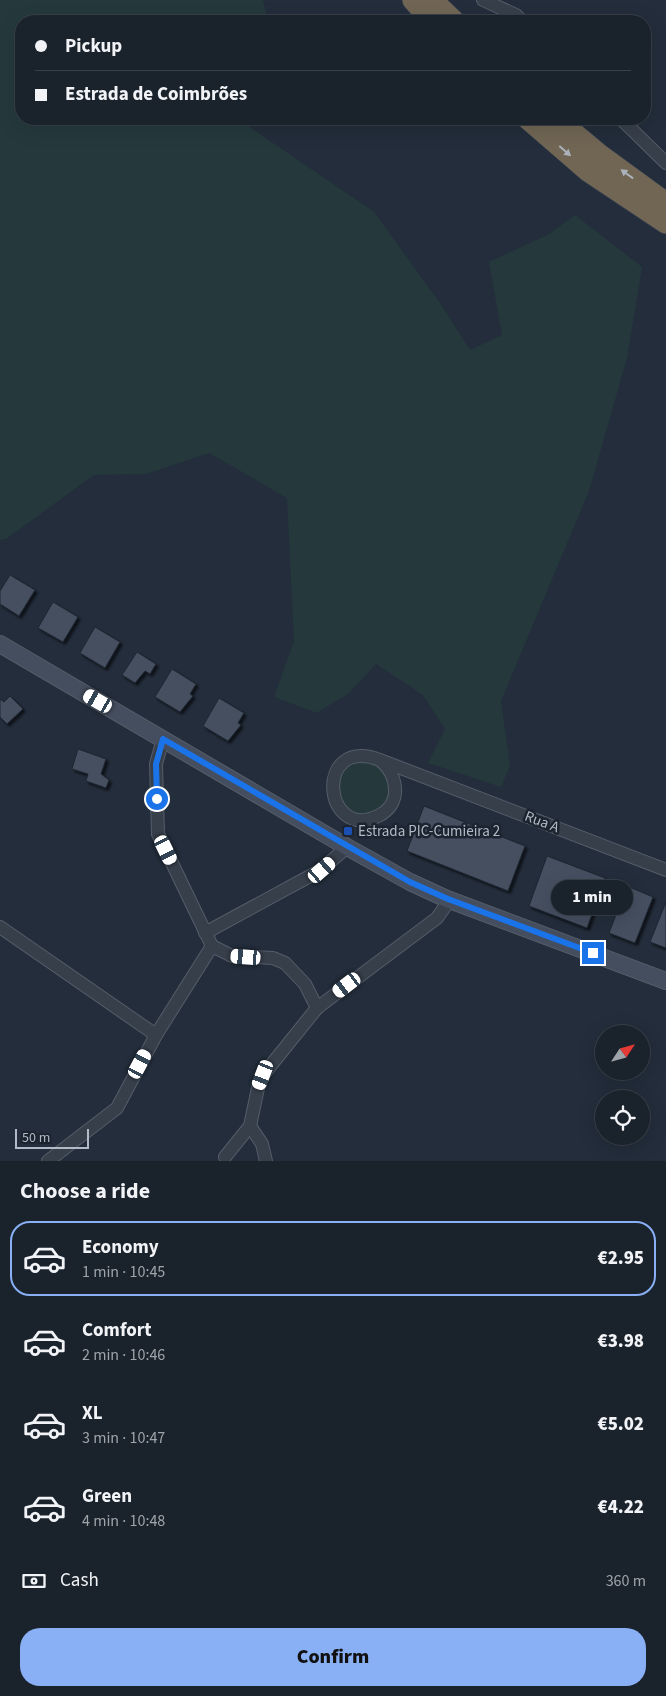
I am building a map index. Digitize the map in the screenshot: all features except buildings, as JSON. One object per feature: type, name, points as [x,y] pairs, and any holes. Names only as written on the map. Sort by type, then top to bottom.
[{"type":"highway","points":[[412,0],[426,15]]},
{"type":"highway","points":[[432,0],[448,15]]},
{"type":"highway","points":[[535,125],[588,171],[666,223]]},
{"type":"highway","points":[[563,125],[600,155],[666,203]]},
{"type":"street","points":[[483,0],[514,15]]},
{"type":"street","points":[[627,125],[666,163]]},
{"type":"street","points":[[0,644],[410,882],[448,899],[666,981]]},
{"type":"street","points":[[163,739],[156,764],[158,834],[212,946],[232,956],[273,958],[285,963],[305,984],[317,1008]]},
{"type":"street","points":[[360,756],[380,760],[391,771],[396,786],[390,807],[372,819],[352,818],[342,812],[336,804],[332,783],[341,765],[360,756]]},
{"type":"street","name":"Rua A","points":[[380,760],[666,870]]},
{"type":"street","points":[[396,786],[408,778],[419,775]]},
{"type":"street","points":[[205,933],[322,870],[347,847]]},
{"type":"street","points":[[225,1157],[250,1126],[263,1075],[317,1008],[437,918],[448,899]]},
{"type":"street","points":[[0,927],[156,1034]]},
{"type":"street","points":[[48,1161],[117,1108],[156,1034],[212,946]]},
{"type":"street","points":[[250,1126],[262,1144],[266,1161]]},
{"type":"green space","points":[[0,0],[263,0],[267,15],[15,15],[15,125],[247,125],[374,212],[440,303],[470,350],[502,335],[489,262],[549,234],[575,215],[642,267],[627,358],[589,491],[501,701],[510,766],[501,787],[428,763],[445,729],[423,695],[376,664],[349,693],[317,713],[274,697],[294,641],[287,498],[209,453],[146,474],[94,475],[6,539],[0,540]]},
{"type":"green space","points":[[364,762],[374,764],[382,770],[388,778],[390,788],[388,798],[382,806],[374,812],[364,814],[354,812],[346,806],[340,798],[338,788],[340,778],[346,770],[354,764]]},
{"type":"place","name":"Estrada PIC-Cumieira 2","points":[[348,831]]},
{"type":"route","points":[[157,799],[156,764],[163,739],[410,882],[448,899],[593,953]]}]
